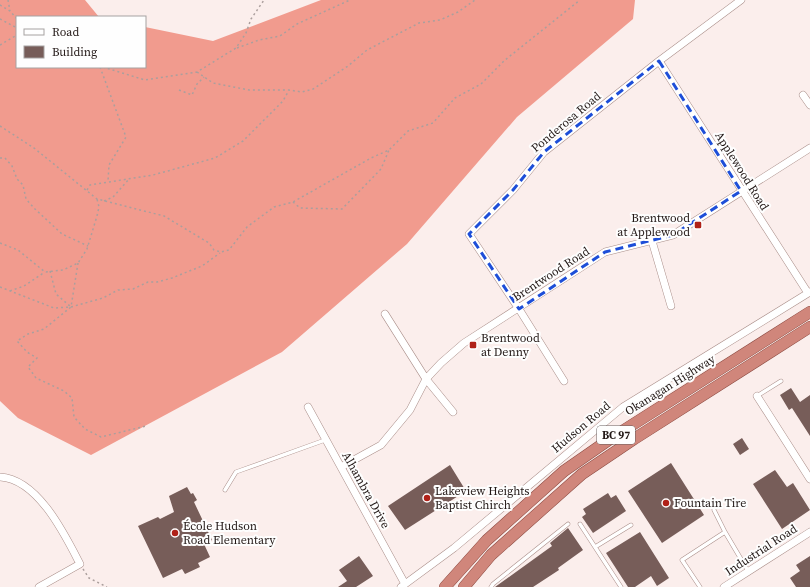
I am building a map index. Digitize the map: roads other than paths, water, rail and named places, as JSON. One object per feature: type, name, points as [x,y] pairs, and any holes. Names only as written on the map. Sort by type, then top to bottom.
[{"type":"highway","name":"Okanagan Highway","points":[[445,587],[487,540],[564,471],[610,439],[810,312]]},
{"type":"highway","name":"BC 97","points":[[464,587],[491,555],[582,474],[634,438],[810,327]]},
{"type":"street","name":"Ponderosa Road","points":[[519,309],[469,234],[513,190],[544,152],[659,61],[741,0]]},
{"type":"street","name":"Applewood Road","points":[[659,61],[741,191],[809,293]]},
{"type":"street","points":[[803,95],[810,106]]},
{"type":"street","name":"Brentwood Road","points":[[341,466],[381,445],[410,410],[426,379],[441,363],[464,343],[519,309],[605,252],[673,235],[810,148]]},
{"type":"street","points":[[652,241],[671,306]]},
{"type":"street","name":"Hudson Road","points":[[403,586],[454,548],[623,407],[809,293]]},
{"type":"street","points":[[519,309],[564,382]]},
{"type":"street","points":[[385,314],[426,379],[453,412]]},
{"type":"street","points":[[756,396],[810,479]]},
{"type":"street","name":"Alhambra Drive","points":[[308,407],[325,440],[341,466],[403,586]]},
{"type":"street","points":[[0,477],[15,481],[36,496],[60,529],[80,564],[39,587]]},
{"type":"street","name":"Industrial Road","points":[[724,587],[810,532]]},
{"type":"lane","points":[[756,396],[781,381]]},
{"type":"lane","points":[[225,490],[236,472],[325,440]]},
{"type":"lane","points":[[714,510],[748,571]]},
{"type":"lane","points":[[491,587],[492,584],[568,524]]},
{"type":"lane","points":[[580,524],[621,587]]},
{"type":"lane","points":[[595,547],[631,525]]},
{"type":"lane","points":[[700,587],[682,560],[725,532]]},
{"type":"place","name":"Brentwood at Applewood","points":[[698,225]]},
{"type":"place","name":"Brentwood at Denny","points":[[473,345]]},
{"type":"place","name":"Lakeview Heights Baptist Chirch","points":[[427,498]]},
{"type":"place","name":"Fountain Tire","points":[[666,503]]},
{"type":"place","name":"École Hudson Road Elementary","points":[[175,533]]}]
